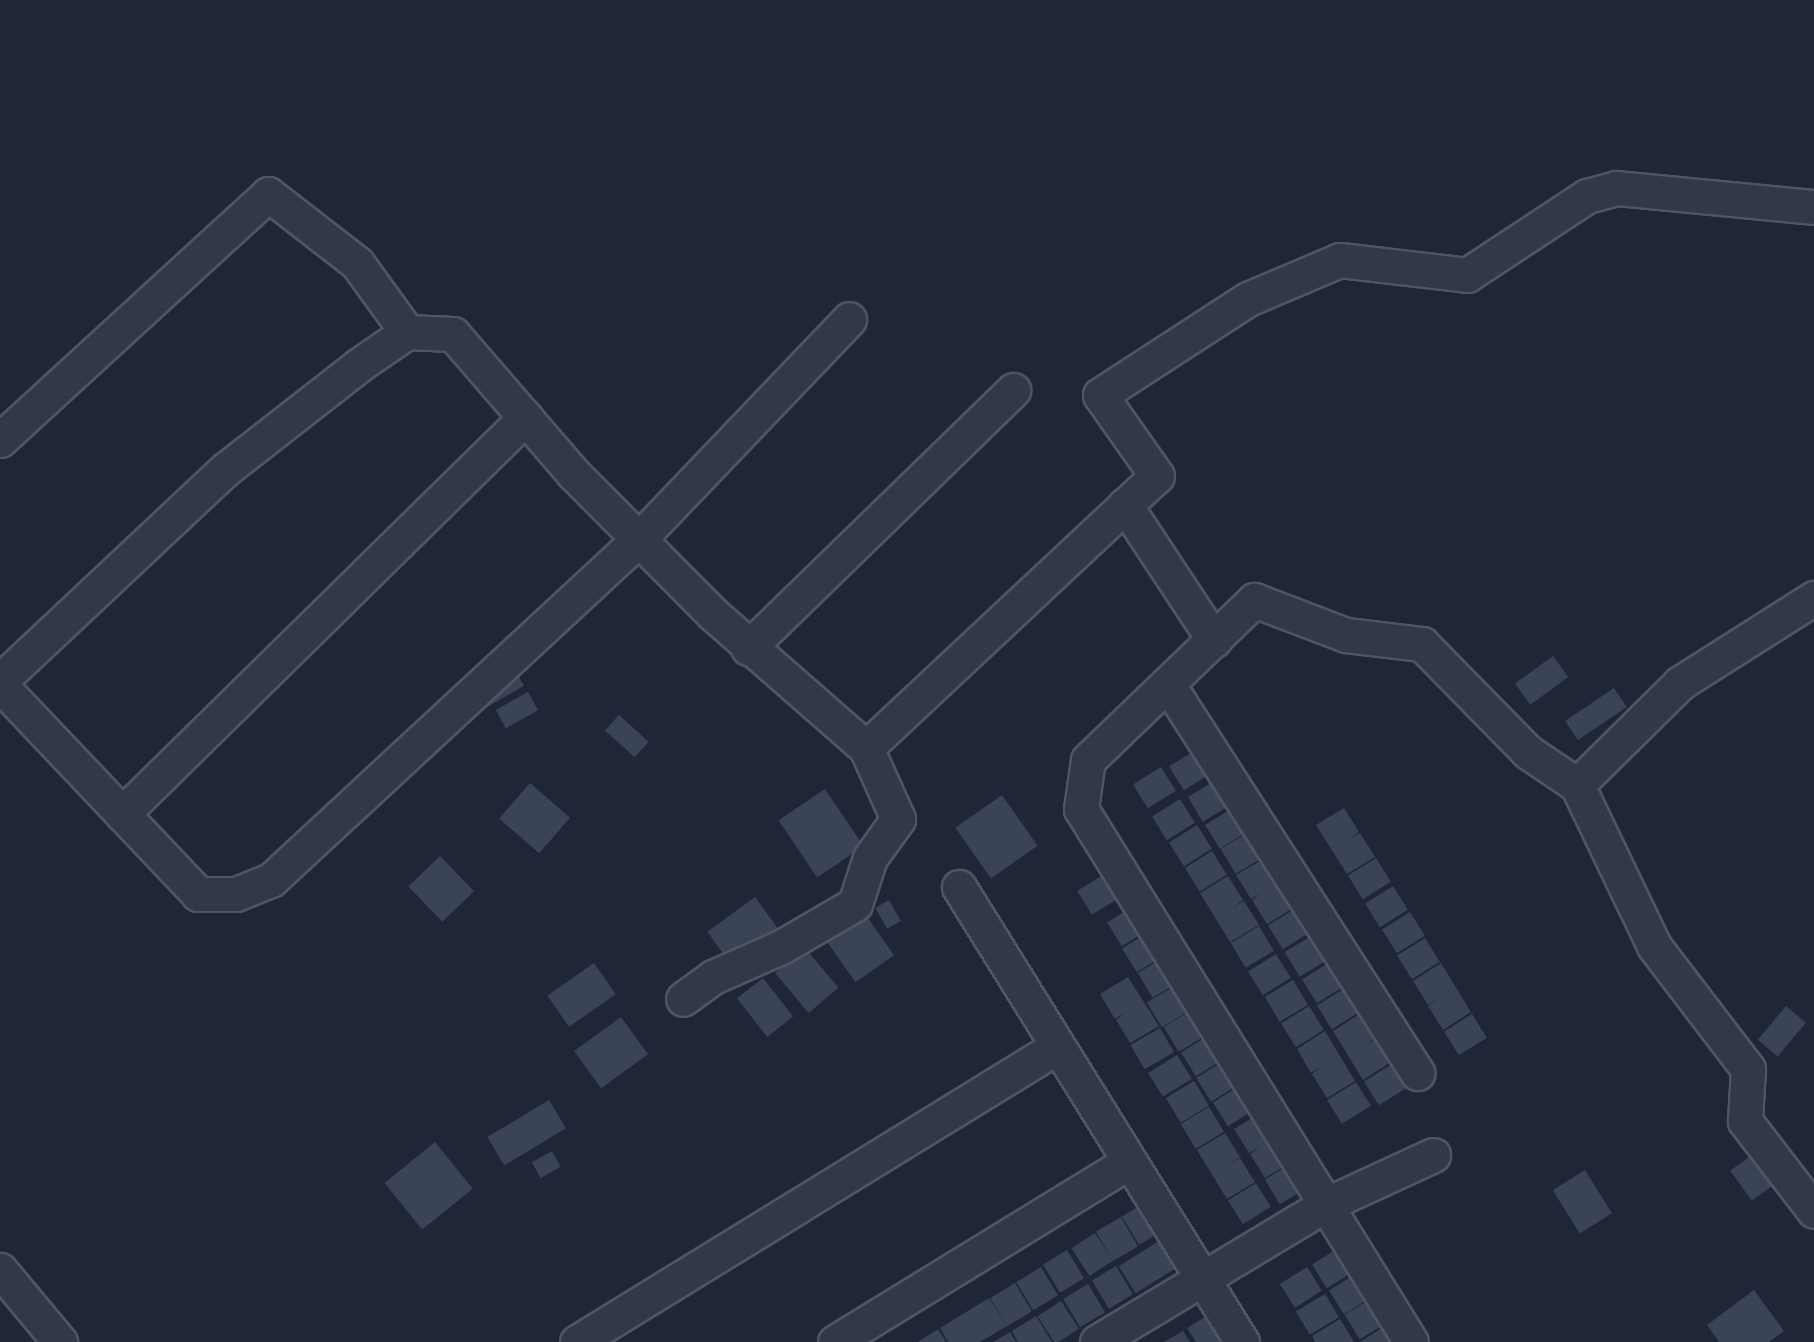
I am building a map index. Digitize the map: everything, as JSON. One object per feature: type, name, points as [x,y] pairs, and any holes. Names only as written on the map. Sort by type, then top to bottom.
[{"type":"street","points":[[866,748],[1157,476],[1100,395],[1248,299],[1340,260],[1467,275],[1587,197],[1616,188],[1814,207]]},
{"type":"street","points":[[0,440],[268,194],[358,263],[407,332]]},
{"type":"street","points":[[683,999],[713,976],[781,947],[860,899],[870,858],[898,819],[866,748],[748,648],[639,539],[453,334],[407,332],[226,469],[0,683],[198,894],[236,894],[271,880],[639,539],[849,319]]},
{"type":"street","points":[[748,648],[1013,390]]},
{"type":"street","points":[[122,814],[526,416]]},
{"type":"street","points":[[1125,505],[1214,640]]},
{"type":"street","points":[[1577,785],[1680,683],[1814,598]]},
{"type":"street","points":[[1411,1342],[1080,809],[1088,760],[1169,686],[1254,600],[1346,635],[1422,644],[1528,752],[1577,785],[1654,946],[1748,1069],[1745,1121],[1814,1211]]},
{"type":"street","points":[[1169,686],[1417,1073]]},
{"type":"street","points":[[959,887],[1055,1048],[1242,1342]]},
{"type":"street","points":[[577,1342],[1055,1048]]},
{"type":"street","points":[[1097,1342],[1202,1276],[1327,1204],[1433,1155]]},
{"type":"street","points":[[835,1342],[1129,1163]]},
{"type":"street","points":[[3,1280],[60,1342]]},
{"type":"building","points":[[1553,656],[1568,677],[1530,705],[1515,684]]},
{"type":"building","points":[[508,658],[524,686],[482,710],[466,682]]},
{"type":"building","points":[[1614,688],[1627,707],[1578,740],[1565,721]]},
{"type":"building","points":[[528,692],[538,710],[506,728],[496,710]]},
{"type":"building","points":[[619,715],[649,742],[635,757],[605,731]]},
{"type":"building","points":[[1197,749],[1212,773],[1184,790],[1169,766]]},
{"type":"building","points":[[1161,767],[1176,791],[1148,808],[1133,784]]},
{"type":"building","points":[[1216,780],[1231,805],[1203,822],[1188,797]]},
{"type":"building","points":[[530,783],[570,818],[539,853],[499,818]]},
{"type":"building","points":[[825,789],[864,846],[817,878],[779,820]]},
{"type":"building","points":[[1002,795],[1038,846],[991,878],[955,828]]},
{"type":"building","points":[[1180,799],[1195,823],[1167,840],[1152,816]]},
{"type":"building","points":[[1234,807],[1249,831],[1220,849],[1205,825]]},
{"type":"building","points":[[1344,808],[1359,832],[1349,839],[1360,833],[1375,857],[1347,874],[1316,825]]},
{"type":"building","points":[[1197,825],[1212,849],[1184,866],[1169,842]]},
{"type":"building","points":[[1249,832],[1264,857],[1236,874],[1221,849]]},
{"type":"building","points":[[1212,851],[1227,875],[1200,892],[1185,868]]},
{"type":"building","points":[[440,856],[474,891],[442,922],[408,887]]},
{"type":"building","points":[[1265,858],[1295,907],[1267,924],[1252,900],[1262,893],[1251,899],[1236,875]]},
{"type":"building","points":[[1376,858],[1391,882],[1363,899],[1348,875]]},
{"type":"building","points":[[1106,873],[1121,897],[1092,915],[1077,891]]},
{"type":"building","points":[[1228,876],[1243,900],[1233,908],[1244,901],[1259,925],[1230,942],[1200,893]]},
{"type":"building","points":[[1393,886],[1408,910],[1380,927],[1365,903]]},
{"type":"building","points":[[755,897],[778,929],[730,963],[707,932]]},
{"type":"building","points":[[889,900],[901,921],[887,929],[875,908]]},
{"type":"building","points":[[1135,905],[1150,929],[1122,946],[1107,922]]},
{"type":"building","points":[[1296,908],[1311,932],[1283,949],[1268,925]]},
{"type":"building","points":[[863,911],[894,955],[855,982],[824,938]]},
{"type":"building","points":[[1410,912],[1425,936],[1397,953],[1382,929]]},
{"type":"building","points":[[1259,926],[1274,951],[1246,968],[1231,943]]},
{"type":"building","points":[[1150,931],[1165,955],[1137,972],[1122,948]]},
{"type":"building","points":[[1313,935],[1328,960],[1300,977],[1285,952]]},
{"type":"building","points":[[1425,938],[1440,962],[1412,979],[1397,955]]},
{"type":"building","points":[[805,948],[838,988],[809,1013],[775,973]]},
{"type":"building","points":[[1276,954],[1291,978],[1263,995],[1248,971]]},
{"type":"building","points":[[1166,956],[1181,981],[1153,998],[1138,973]]},
{"type":"building","points":[[1330,962],[1345,986],[1317,1003],[1302,979]]},
{"type":"building","points":[[594,963],[616,994],[569,1027],[547,996]]},
{"type":"building","points":[[1441,963],[1471,1012],[1443,1030],[1428,1006],[1439,998],[1428,1005],[1413,981]]},
{"type":"building","points":[[1128,977],[1159,1026],[1130,1043],[1116,1020],[1126,1012],[1115,1019],[1100,994]]},
{"type":"building","points":[[763,978],[793,1017],[767,1037],[737,998]]},
{"type":"building","points":[[1293,980],[1308,1005],[1280,1022],[1265,997]]},
{"type":"building","points":[[1176,985],[1191,1010],[1162,1027],[1147,1003]]},
{"type":"building","points":[[1345,988],[1360,1012],[1332,1029],[1317,1005]]},
{"type":"building","points":[[1309,1006],[1324,1030],[1296,1047],[1281,1023]]},
{"type":"building","points":[[1786,1006],[1806,1023],[1778,1056],[1758,1040]]},
{"type":"building","points":[[1192,1010],[1207,1035],[1179,1052],[1164,1027]]},
{"type":"building","points":[[1361,1013],[1376,1037],[1366,1045],[1377,1038],[1391,1062],[1363,1080],[1333,1031]]},
{"type":"building","points":[[1472,1014],[1487,1038],[1459,1055],[1444,1031]]},
{"type":"building","points":[[621,1017],[648,1054],[601,1088],[574,1051]]},
{"type":"building","points":[[1160,1028],[1174,1052],[1145,1069],[1131,1045]]},
{"type":"building","points":[[1325,1031],[1355,1081],[1327,1098],[1312,1074],[1322,1066],[1311,1073],[1297,1049]]},
{"type":"building","points":[[1209,1035],[1224,1059],[1196,1076],[1181,1052]]},
{"type":"building","points":[[1177,1055],[1192,1079],[1163,1097],[1148,1073]]},
{"type":"building","points":[[1225,1060],[1240,1084],[1211,1102],[1196,1078]]},
{"type":"building","points":[[1392,1064],[1407,1088],[1379,1105],[1364,1081]]},
{"type":"building","points":[[1194,1081],[1209,1106],[1181,1123],[1166,1098]]},
{"type":"building","points":[[1356,1082],[1371,1106],[1342,1124],[1327,1100]]},
{"type":"building","points":[[1241,1085],[1256,1109],[1228,1126],[1213,1102]]},
{"type":"building","points":[[549,1100],[566,1128],[504,1165],[487,1137]]},
{"type":"building","points":[[1209,1107],[1224,1132],[1196,1149],[1181,1124]]},
{"type":"building","points":[[1262,1112],[1293,1161],[1265,1178],[1250,1154],[1260,1147],[1249,1153],[1234,1129]]},
{"type":"building","points":[[1225,1133],[1240,1157],[1229,1164],[1240,1158],[1255,1182],[1227,1199],[1197,1150]]},
{"type":"building","points":[[435,1142],[473,1189],[422,1230],[384,1183]]},
{"type":"building","points":[[552,1151],[561,1167],[541,1178],[532,1162]]},
{"type":"building","points":[[1756,1152],[1778,1182],[1752,1201],[1730,1171]]},
{"type":"building","points":[[1294,1162],[1309,1187],[1280,1204],[1265,1180]]},
{"type":"building","points":[[1585,1170],[1612,1213],[1580,1233],[1553,1190]]},
{"type":"building","points":[[1256,1183],[1271,1207],[1243,1224],[1228,1200]]},
{"type":"building","points":[[1146,1202],[1163,1230],[1139,1245],[1122,1216]]},
{"type":"building","points":[[1121,1217],[1138,1246],[1113,1261],[1096,1232]]},
{"type":"building","points":[[1095,1233],[1113,1261],[1089,1276],[1072,1248]]},
{"type":"building","points":[[1167,1236],[1184,1263],[1136,1293],[1119,1266]]},
{"type":"building","points":[[1340,1247],[1355,1271],[1327,1288],[1312,1264]]},
{"type":"building","points":[[1067,1250],[1084,1278],[1060,1293],[1043,1264]]},
{"type":"building","points":[[1116,1266],[1133,1294],[1109,1309],[1092,1280]]},
{"type":"building","points":[[1041,1267],[1058,1295],[1033,1310],[1016,1282]]},
{"type":"building","points":[[1307,1267],[1322,1291],[1295,1308],[1280,1284]]},
{"type":"building","points":[[1357,1273],[1372,1297],[1344,1314],[1329,1290]]},
{"type":"building","points":[[1015,1283],[1032,1311],[1007,1326],[990,1298]]},
{"type":"building","points":[[1088,1284],[1105,1312],[1080,1327],[1063,1299]]},
{"type":"building","points":[[1754,1290],[1784,1331],[1769,1342],[1719,1342],[1707,1325]]},
{"type":"building","points":[[1325,1294],[1339,1317],[1310,1335],[1296,1312]]},
{"type":"building","points":[[989,1298],[1007,1326],[980,1342],[948,1342],[940,1328]]},
{"type":"building","points":[[1372,1298],[1387,1323],[1360,1339],[1345,1314]]},
{"type":"building","points":[[1061,1301],[1079,1329],[1054,1342],[1038,1316]]},
{"type":"building","points":[[1208,1315],[1225,1342],[1196,1342],[1187,1328]]},
{"type":"building","points":[[1036,1316],[1052,1342],[1018,1342],[1012,1331]]},
{"type":"building","points":[[1340,1319],[1354,1342],[1315,1342],[1312,1336]]},
{"type":"building","points":[[1388,1324],[1399,1342],[1360,1342]]},
{"type":"building","points":[[938,1329],[946,1342],[918,1342]]},
{"type":"building","points":[[1183,1331],[1190,1342],[1164,1342]]},
{"type":"building","points":[[1010,1332],[1016,1342],[993,1342]]}]
